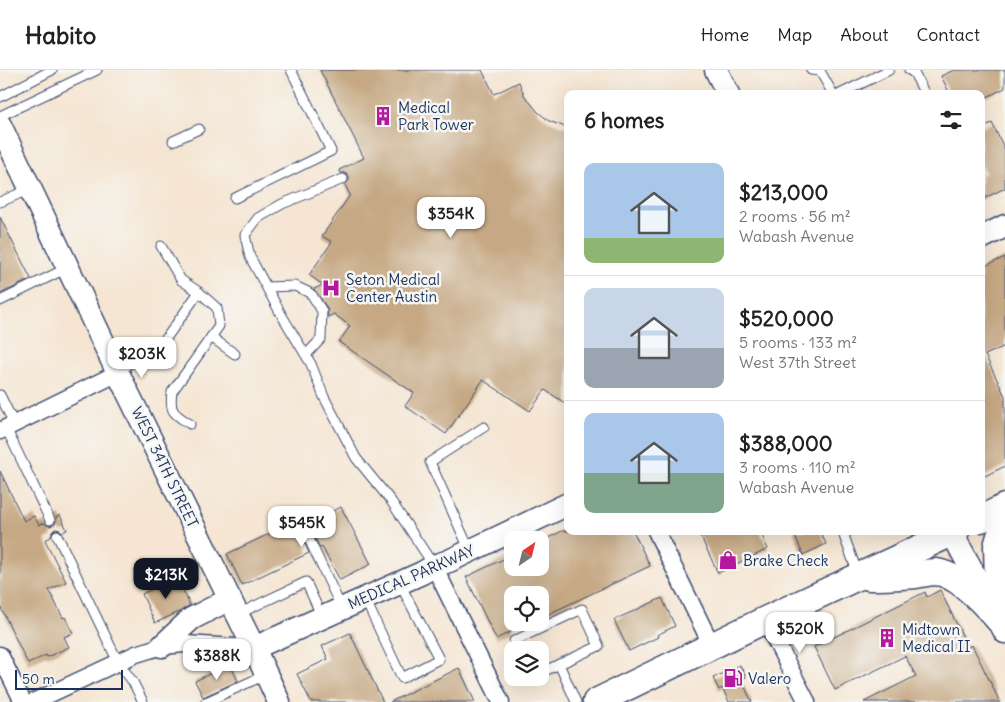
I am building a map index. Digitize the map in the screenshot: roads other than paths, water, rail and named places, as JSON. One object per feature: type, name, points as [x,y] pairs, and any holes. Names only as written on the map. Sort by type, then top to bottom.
[{"type":"main road","points":[[985,517],[1005,507]]},
{"type":"main road","points":[[1002,626],[996,546],[1005,527]]},
{"type":"main road","points":[[596,702],[947,535]]},
{"type":"main road","points":[[859,577],[936,572],[948,576],[983,601],[1002,626]]},
{"type":"street","points":[[716,70],[726,90]]},
{"type":"street","name":"WEST 34TH STREET","points":[[0,124],[118,373],[279,702]]},
{"type":"street","points":[[985,236],[1005,226]]},
{"type":"street","points":[[7,427],[118,373]]},
{"type":"street","name":"MEDICAL PARKWAY","points":[[254,648],[434,566],[449,561],[564,506]]},
{"type":"street","points":[[658,535],[712,646]]},
{"type":"street","points":[[955,535],[1002,626]]},
{"type":"street","points":[[434,566],[501,702]]},
{"type":"street","points":[[162,646],[191,619],[234,607]]},
{"type":"street","points":[[765,620],[807,702]]},
{"type":"street","points":[[33,702],[136,654],[162,646],[184,644],[254,648]]},
{"type":"street","points":[[0,655],[23,702]]},
{"type":"lane","points":[[0,97],[52,70]]},
{"type":"lane","points":[[0,116],[97,70]]},
{"type":"lane","points":[[235,198],[331,150],[291,70]]},
{"type":"lane","points":[[811,70],[820,72],[831,90]]},
{"type":"lane","points":[[848,90],[890,70]]},
{"type":"lane","points":[[909,70],[914,72],[923,90]]},
{"type":"lane","points":[[173,141],[199,129]]},
{"type":"lane","points":[[343,179],[282,204],[258,218],[245,234],[250,257],[311,364],[324,397],[356,458],[391,501],[434,566]]},
{"type":"lane","points":[[0,202],[30,188]]},
{"type":"lane","points":[[161,246],[181,280],[199,292],[217,308],[219,326],[172,392],[170,404],[176,414],[190,424]]},
{"type":"lane","points":[[0,301],[68,268]]},
{"type":"lane","points":[[267,287],[295,286],[312,295],[322,311],[321,339],[306,355]]},
{"type":"lane","points":[[118,373],[134,359],[162,344],[199,292]]},
{"type":"lane","points":[[211,337],[235,354]]},
{"type":"lane","points":[[0,395],[7,427],[50,520]]},
{"type":"lane","points":[[470,551],[430,462],[484,427]]},
{"type":"lane","points":[[57,534],[118,662],[133,682],[142,702]]},
{"type":"lane","points":[[845,535],[859,577]]},
{"type":"lane","points":[[308,537],[342,608]]},
{"type":"lane","points":[[234,607],[306,582],[322,618]]},
{"type":"lane","points":[[364,599],[402,678],[439,659],[400,583]]},
{"type":"lane","points":[[514,641],[582,609],[599,646],[549,668]]},
{"type":"lane","points":[[558,664],[576,702]]},
{"type":"lane","points":[[206,702],[266,675]]},
{"type":"place","name":"Medical Park Tower","points":[[383,116]]},
{"type":"place","name":"Seton Medical Center Austin","points":[[331,288]]},
{"type":"place","name":"Brake Check","points":[[728,560]]},
{"type":"place","name":"Midtown Medical II","points":[[887,638]]},
{"type":"place","name":"Valero","points":[[733,678]]}]
